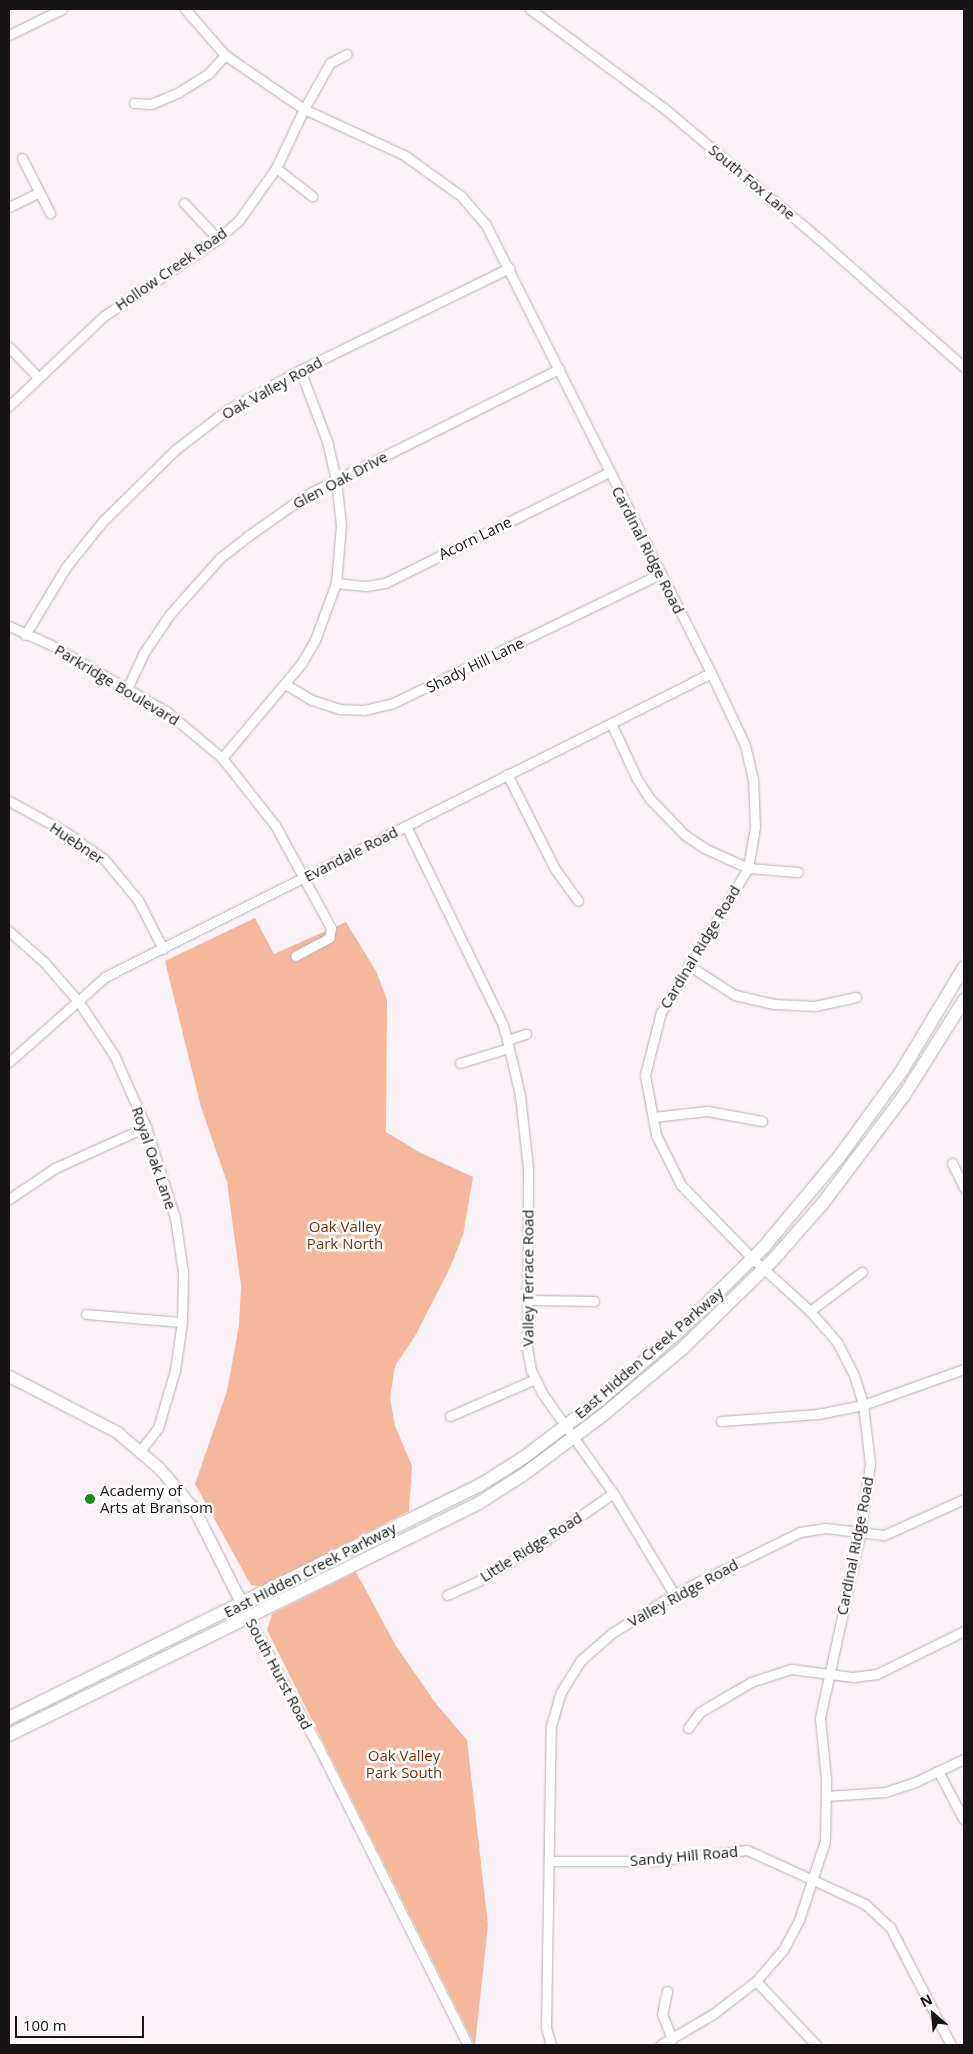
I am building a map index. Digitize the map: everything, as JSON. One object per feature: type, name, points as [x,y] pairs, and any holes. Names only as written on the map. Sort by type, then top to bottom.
[{"type":"main road","name":"East Hidden Creek Parkway","points":[[9,1718],[243,1604],[480,1485],[523,1458],[566,1425],[672,1337],[753,1259],[838,1157],[901,1072],[964,968]]},
{"type":"main road","name":"East Hidden Creek Parkway","points":[[9,1735],[250,1618],[479,1503],[523,1475],[574,1436],[682,1349],[762,1268],[823,1202],[903,1097],[964,1000]]},
{"type":"street","points":[[9,35],[62,9]]},
{"type":"street","name":"Cardinal Ridge Road","points":[[185,9],[225,55],[304,109],[404,155],[460,196],[486,225],[711,673],[744,745],[753,779],[755,827],[748,868],[661,1012],[648,1054],[645,1075],[656,1135],[682,1185],[762,1268],[810,1311],[836,1342],[854,1375],[863,1405],[870,1464],[860,1534],[820,1718],[826,1796],[825,1841],[800,1920],[783,1950],[756,1981],[713,2014],[672,2040],[660,2045]]},
{"type":"street","name":"South Fox Lane","points":[[530,9],[664,108],[964,367]]},
{"type":"street","name":"Hollow Creek Road","points":[[9,406],[37,376],[104,316],[218,239],[239,220],[276,168],[304,109],[330,63],[347,54]]},
{"type":"street","points":[[134,103],[151,104],[179,92],[208,74],[225,55]]},
{"type":"street","points":[[22,158],[38,193],[50,213]]},
{"type":"street","points":[[276,168],[312,196]]},
{"type":"street","points":[[9,207],[38,193]]},
{"type":"street","points":[[184,203],[218,239]]},
{"type":"street","name":"Oak Valley Road","points":[[25,635],[66,567],[133,488],[175,450],[228,410],[300,370],[509,268]]},
{"type":"street","points":[[9,346],[37,376]]},
{"type":"street","name":"Glen Oak Drive","points":[[127,689],[143,654],[170,614],[220,558],[306,495],[559,369]]},
{"type":"street","points":[[222,758],[285,684],[315,640],[336,583],[341,525],[336,480],[328,444],[300,370]]},
{"type":"street","name":"Acorn Lane","points":[[336,583],[366,586],[385,583],[610,472]]},
{"type":"street","name":"Shady Hill Lane","points":[[285,684],[312,700],[339,709],[364,710],[391,704],[660,574]]},
{"type":"street","name":"Parkridge Boulevard","points":[[9,626],[25,635],[51,645],[166,711],[222,758],[275,825],[305,877],[331,928],[329,938],[295,956]]},
{"type":"street","name":"Evandale Road","points":[[9,1062],[105,977],[711,673]]},
{"type":"street","points":[[611,723],[637,779],[666,818],[706,849],[748,868],[798,872]]},
{"type":"street","points":[[507,774],[556,869],[578,901]]},
{"type":"street","name":"Huebner","points":[[9,801],[64,831],[104,859],[138,900],[163,949]]},
{"type":"street","name":"Valley Terrace Road","points":[[406,826],[503,1025],[520,1095],[528,1169],[527,1348],[535,1380],[613,1493],[674,1594]]},
{"type":"street","name":"Royal Oak Lane","points":[[9,931],[44,962],[78,1001],[114,1055],[146,1127],[175,1218],[183,1272],[182,1322],[175,1370],[158,1428],[141,1450]]},
{"type":"street","points":[[688,965],[735,995],[774,1004],[815,1006],[856,997]]},
{"type":"street","points":[[460,1063],[508,1044],[526,1034]]},
{"type":"street","points":[[653,1117],[707,1111],[762,1121]]},
{"type":"street","points":[[9,1199],[55,1168],[146,1127]]},
{"type":"street","points":[[952,1162],[964,1188]]},
{"type":"street","points":[[810,1311],[862,1272]]},
{"type":"street","points":[[528,1300],[594,1301]]},
{"type":"street","points":[[86,1314],[182,1322]]},
{"type":"street","points":[[721,1421],[818,1414],[863,1405],[964,1369]]},
{"type":"street","name":"South Hurst Road","points":[[9,1376],[82,1411],[141,1450],[194,1509],[320,1750],[468,2045]]},
{"type":"street","points":[[450,1416],[535,1380]]},
{"type":"street","name":"Little Ridge Road","points":[[446,1596],[480,1580],[546,1540],[613,1493]]},
{"type":"street","name":"Valley Ridge Road","points":[[551,2045],[546,2028],[551,1726],[561,1692],[580,1661],[612,1633],[674,1594],[800,1532],[826,1528],[884,1536],[964,1499]]},
{"type":"street","points":[[688,1728],[700,1712],[752,1682],[791,1669],[853,1677],[877,1674],[964,1631]]},
{"type":"street","points":[[826,1796],[885,1792],[964,1759]]},
{"type":"street","points":[[938,1771],[964,1820]]},
{"type":"street","name":"Sandy Hill Road","points":[[549,1861],[652,1861],[747,1850],[864,1904],[890,1927],[951,2045]]},
{"type":"street","points":[[756,1981],[816,2045]]},
{"type":"street","points":[[667,1991],[662,2014],[672,2040]]},
{"type":"green space","name":"Oak Valley Park North","points":[[255,918],[274,954],[346,922],[376,971],[387,1000],[386,1132],[419,1152],[473,1177],[463,1235],[450,1268],[415,1336],[395,1366],[390,1398],[395,1426],[412,1466],[409,1511],[261,1587],[251,1585],[195,1484],[227,1391],[239,1325],[241,1286],[227,1182],[201,1107],[165,961]]},
{"type":"green space","name":"Oak Valley Park South","points":[[356,1572],[396,1646],[437,1705],[467,1740],[488,1925],[475,2045],[267,1630],[272,1614]]},
{"type":"place","name":"Academy of Arts at Bransom","points":[[90,1499]]}]
